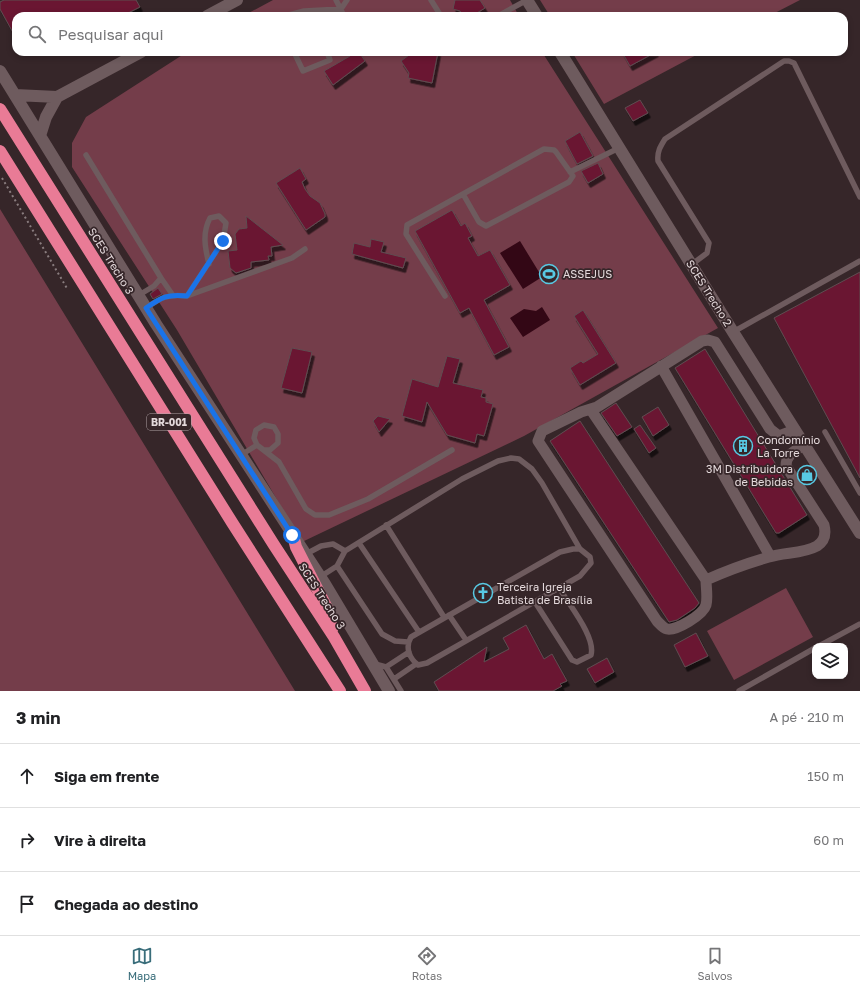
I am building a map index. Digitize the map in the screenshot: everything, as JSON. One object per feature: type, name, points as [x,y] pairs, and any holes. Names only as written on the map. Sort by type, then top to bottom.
[{"type":"highway","name":"SCES Trecho 3","points":[[0,109],[265,532],[334,637],[365,691]]},
{"type":"highway","name":"BR-001","points":[[0,151],[229,517],[340,691]]},
{"type":"highway","points":[[292,535],[296,547],[329,612],[334,637]]},
{"type":"street","points":[[214,12],[237,0]]},
{"type":"street","points":[[527,0],[534,12]]},
{"type":"street","points":[[15,95],[57,97],[134,56]]},
{"type":"street","name":"SCES Trecho 2","points":[[562,56],[732,332],[858,527]]},
{"type":"street","points":[[0,71],[138,296],[320,576],[389,691]]},
{"type":"street","points":[[40,136],[46,116],[57,97]]},
{"type":"street","points":[[591,410],[706,580],[706,605],[702,611],[697,617],[674,629],[667,629],[661,625],[538,440],[542,431],[581,412],[591,410],[702,341],[708,340],[715,342],[770,429],[780,436],[795,430]]},
{"type":"street","points":[[661,366],[770,556]]},
{"type":"street","points":[[706,580],[770,556],[809,549],[817,546],[823,540],[826,532],[824,525],[786,466],[789,455],[804,445]]},
{"type":"lane","points":[[336,0],[341,10]]},
{"type":"lane","points":[[341,10],[346,0]]},
{"type":"lane","points":[[431,0],[438,12]]},
{"type":"lane","points":[[505,12],[527,0]]},
{"type":"lane","points":[[300,12],[341,10]]},
{"type":"lane","points":[[296,56],[303,71],[330,60],[328,56]]},
{"type":"lane","points":[[691,265],[707,253],[709,243],[658,161],[657,154],[660,147],[665,139],[784,61],[794,63],[860,197]]},
{"type":"lane","points":[[570,172],[619,147]]},
{"type":"lane","points":[[445,296],[406,234],[405,230],[407,225],[544,149],[554,150],[573,176],[569,182],[486,226],[479,222],[463,194]]},
{"type":"lane","points":[[86,155],[172,294]]},
{"type":"lane","points":[[187,296],[209,264],[223,241],[226,223],[219,216],[210,218],[205,228],[205,248],[209,264]]},
{"type":"lane","points":[[146,308],[162,297],[172,294],[187,296],[292,258],[305,249]]},
{"type":"lane","points":[[732,332],[860,261]]},
{"type":"lane","points":[[138,296],[154,286],[161,278]]},
{"type":"lane","points":[[264,450],[270,450],[278,443],[278,434],[274,428],[264,425],[256,430],[254,438],[257,445],[278,462],[306,509],[315,515],[329,515],[368,499],[452,450]]},
{"type":"lane","points":[[825,432],[860,493]]},
{"type":"lane","points":[[241,455],[257,445]]},
{"type":"lane","points":[[320,576],[337,566],[345,551],[462,479],[498,462],[511,458],[519,459],[532,469],[542,483],[580,549],[590,556],[591,563],[580,576],[560,589],[427,663],[416,664],[394,679]]},
{"type":"lane","points":[[386,525],[446,616],[466,640]]},
{"type":"lane","points":[[359,543],[419,632]]},
{"type":"lane","points":[[306,554],[321,546],[333,544],[345,551]]},
{"type":"lane","points":[[416,664],[409,652],[408,642],[411,637],[560,552],[580,549]]},
{"type":"lane","points":[[337,566],[382,634],[395,641],[408,642]]},
{"type":"lane","points":[[535,602],[572,660],[577,662],[582,661],[591,656],[593,649],[586,632],[560,589]]},
{"type":"lane","points":[[824,643],[860,624]]},
{"type":"lane","points":[[739,691],[812,650]]},
{"type":"lane","points":[[386,667],[409,652]]},
{"type":"lane","points":[[373,664],[386,667],[401,691]]},
{"type":"path","points":[[0,175],[68,290]]},
{"type":"shaded area","points":[[273,0],[510,0],[517,12],[250,12]]},
{"type":"shaded area","points":[[540,0],[800,0],[777,12],[548,12]]},
{"type":"shaded area","points":[[181,56],[545,56],[718,328],[524,436],[302,542],[177,330],[72,167],[72,143],[86,117]]},
{"type":"shaded area","points":[[574,56],[694,56],[604,104]]},
{"type":"shaded area","points":[[0,209],[295,691],[0,691]]},
{"type":"shaded area","points":[[520,241],[542,277],[523,289],[500,253]]},
{"type":"shaded area","points":[[542,307],[550,320],[523,337],[510,318],[524,309],[536,311]]},
{"type":"shaded area","points":[[786,588],[813,637],[734,680],[707,631]]},
{"type":"building","points":[[4,0],[136,0],[140,7],[130,12],[12,12],[12,31],[0,9],[0,2]]},
{"type":"building","points":[[455,0],[480,0],[485,8],[478,12],[461,12],[453,9]]},
{"type":"building","points":[[350,56],[362,56],[365,61],[333,85],[324,71]]},
{"type":"building","points":[[408,56],[437,56],[432,83],[408,78],[409,73],[401,61]]},
{"type":"building","points":[[624,56],[649,56],[630,66]]},
{"type":"building","points":[[640,100],[648,113],[633,121],[625,108]]},
{"type":"building","points":[[580,132],[593,156],[577,164],[565,141]]},
{"type":"building","points":[[598,163],[603,174],[588,183],[581,171]]},
{"type":"building","points":[[300,168],[306,179],[302,182],[305,189],[310,196],[320,203],[325,214],[325,217],[306,230],[276,183]]},
{"type":"building","points":[[452,210],[461,226],[465,223],[472,236],[468,238],[478,256],[490,250],[510,285],[484,300],[509,347],[494,355],[469,308],[460,313],[415,231]]},
{"type":"building","points":[[246,216],[283,245],[271,247],[272,256],[268,256],[269,260],[251,262],[251,268],[236,273],[230,268],[228,251],[237,250],[235,234],[239,229],[247,228]]},
{"type":"building","points":[[371,239],[384,242],[381,252],[406,258],[403,268],[352,254],[354,243],[370,247]]},
{"type":"building","points":[[860,272],[860,478],[774,318]]},
{"type":"building","points":[[158,288],[162,294],[153,299],[150,294]]},
{"type":"building","points":[[583,310],[616,363],[580,385],[570,368],[581,361],[583,363],[598,354],[574,316]]},
{"type":"building","points":[[292,348],[312,352],[302,393],[281,388]]},
{"type":"building","name":"Condomínio La Torre","points":[[705,349],[807,515],[779,533],[776,533],[675,368]]},
{"type":"building","points":[[447,356],[460,359],[453,383],[483,390],[481,397],[486,398],[486,402],[493,404],[484,436],[477,434],[475,443],[447,435],[427,402],[422,422],[402,416],[412,379],[438,387]]},
{"type":"building","points":[[616,403],[632,427],[617,436],[601,413]]},
{"type":"building","points":[[658,407],[669,425],[653,436],[642,417]]},
{"type":"building","points":[[378,416],[390,419],[379,432],[373,421]]},
{"type":"building","points":[[580,421],[699,603],[695,608],[677,620],[669,622],[550,441]]},
{"type":"building","points":[[640,425],[656,448],[649,453],[634,429]]},
{"type":"building","points":[[526,625],[544,659],[552,654],[567,681],[560,684],[562,686],[553,691],[439,691],[434,682],[487,647],[484,662],[509,649],[503,638]]},
{"type":"building","points":[[696,633],[708,656],[685,667],[674,645]]},
{"type":"building","points":[[607,658],[614,672],[595,683],[587,669]]},
{"type":"place","name":"ASSEJUS","points":[[549,274]]},
{"type":"place","name":"Condomínio La Torre","points":[[743,446]]},
{"type":"place","name":"3M Distribuidora de Bebidas","points":[[807,475]]},
{"type":"place","name":"Terceira Igreja Batista de Brasília","points":[[483,593]]},
{"type":"route","points":[[223,241],[187,296],[172,294],[162,297],[146,308],[292,535]]}]
